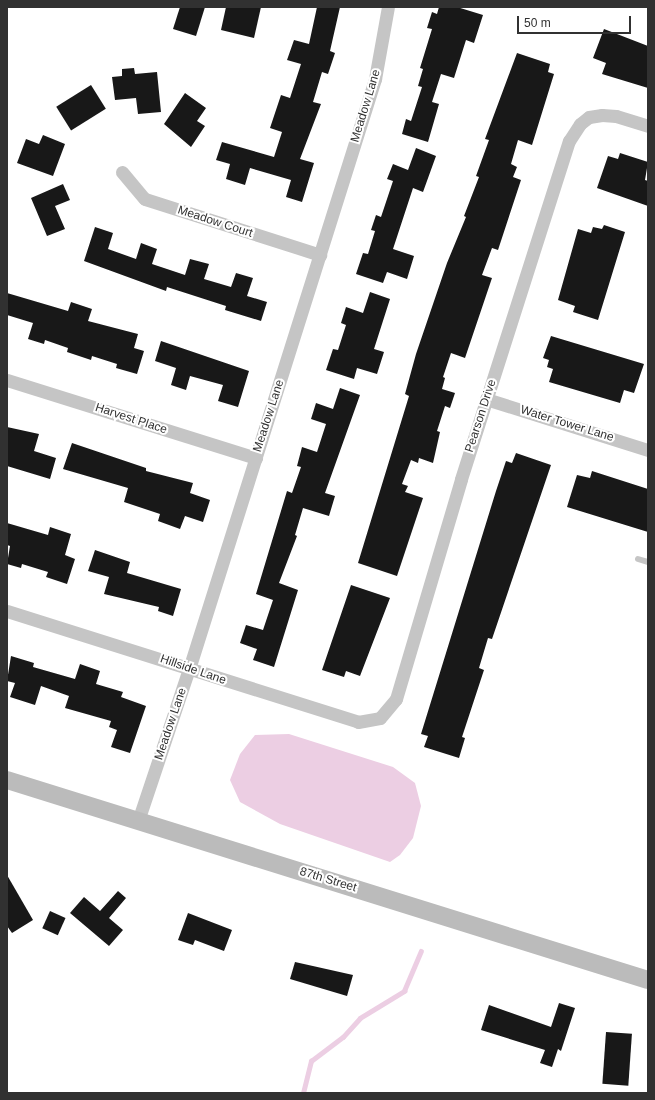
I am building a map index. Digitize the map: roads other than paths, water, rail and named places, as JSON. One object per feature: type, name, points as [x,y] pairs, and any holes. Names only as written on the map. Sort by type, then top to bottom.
[{"type":"main road","name":"87th Street","points":[[7,780],[648,980]]},
{"type":"street","name":"Meadow Lane","points":[[138,821],[189,669],[375,79],[388,7]]},
{"type":"street","name":"Pearson Drive","points":[[380,718],[396,699],[486,399],[569,141],[580,124],[589,117],[616,116],[648,126]]},
{"type":"street","name":"Meadow Court","points":[[122,172],[145,199],[320,255]]},
{"type":"street","name":"Harvest Place","points":[[7,380],[256,458]]},
{"type":"street","name":"Water Tower Lane","points":[[486,399],[648,450]]},
{"type":"street","name":"Hillside Lane","points":[[7,611],[358,722],[380,718]]},
{"type":"lane","points":[[638,559],[648,562]]},
{"type":"waterway","points":[[303,1093],[311,1061],[343,1037],[360,1018],[404,991],[421,951]]}]
